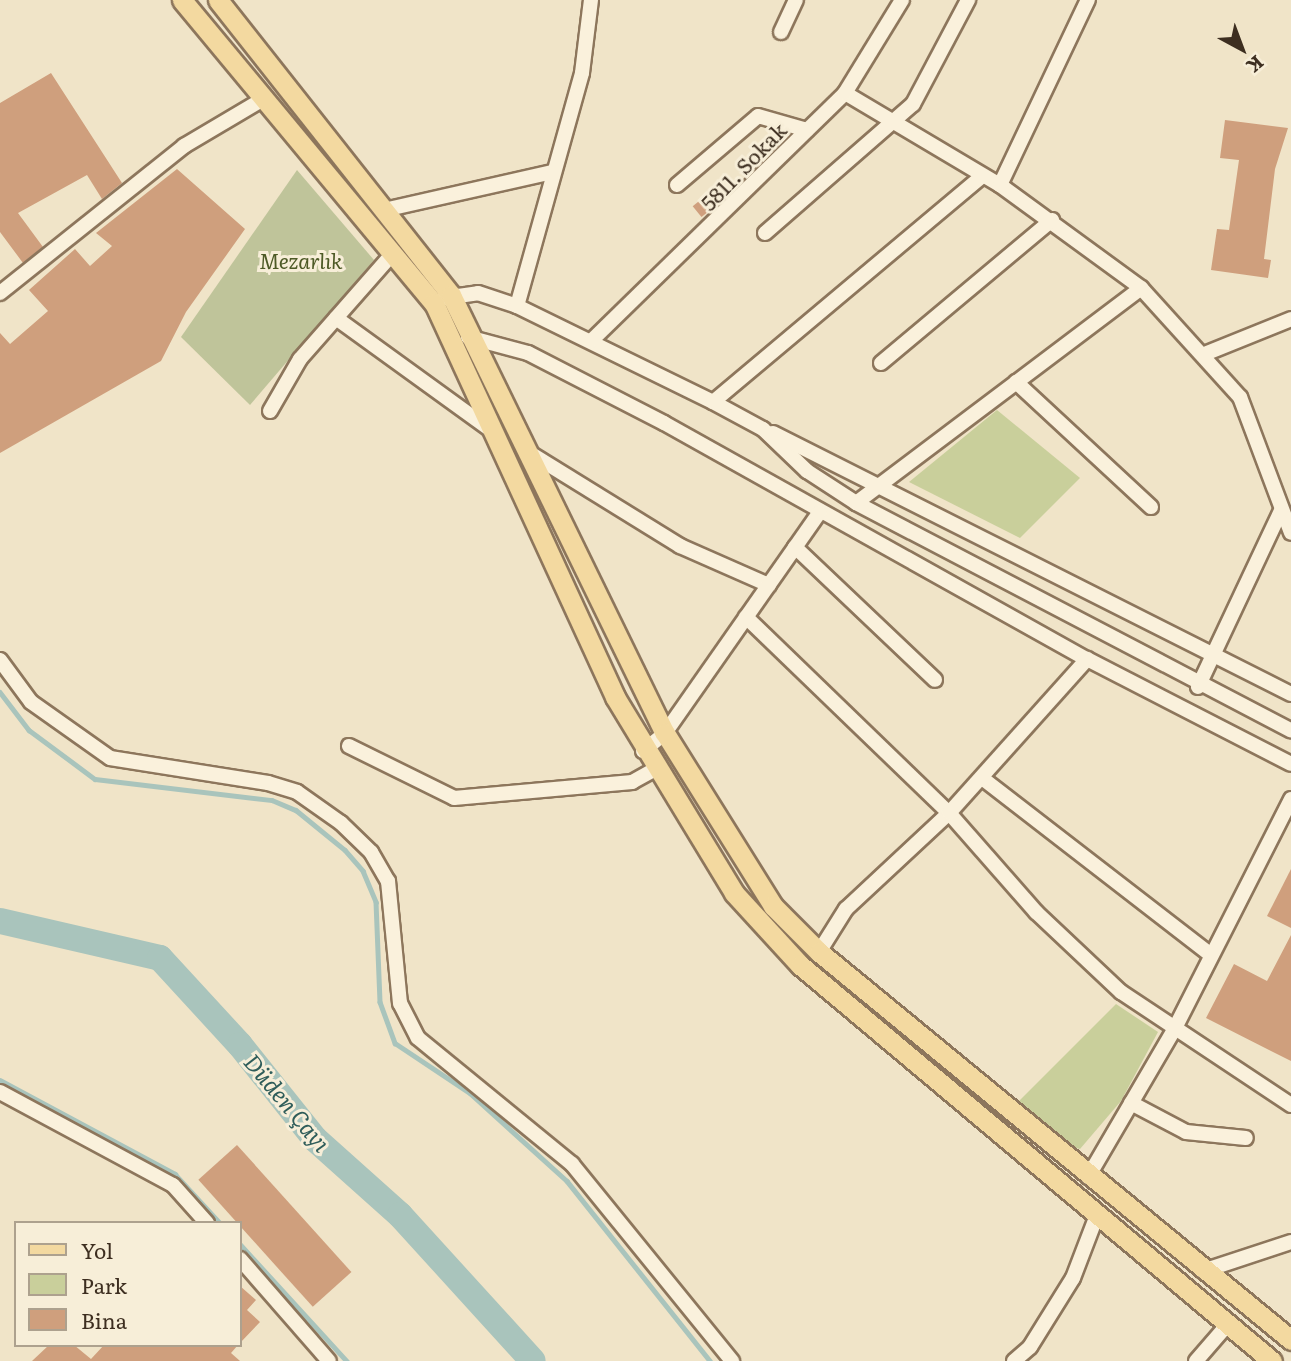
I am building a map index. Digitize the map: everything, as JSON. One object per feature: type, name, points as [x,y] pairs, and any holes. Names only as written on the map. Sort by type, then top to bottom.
[{"type":"main road","points":[[181,0],[393,253],[442,299],[446,330],[643,751],[764,929],[1097,1215],[1272,1361]]},
{"type":"main road","points":[[218,0],[384,210],[442,299],[474,339],[521,448],[666,733],[748,872],[819,952],[1088,1177],[1291,1340]]},
{"type":"street","points":[[517,306],[582,73],[591,0]]},
{"type":"street","points":[[781,32],[796,0]]},
{"type":"street","name":"5811. Sokak","points":[[590,341],[845,93],[902,0]]},
{"type":"street","points":[[765,233],[913,104],[968,0]]},
{"type":"street","points":[[1000,185],[1088,0]]},
{"type":"street","points":[[845,93],[1000,185],[1052,220],[1141,288],[1207,353],[1251,417],[1283,500],[1291,533]]},
{"type":"street","points":[[0,293],[184,146],[263,99]]},
{"type":"street","points":[[677,185],[758,116],[807,130]]},
{"type":"street","points":[[384,210],[553,172]]},
{"type":"street","points":[[713,402],[982,176]]},
{"type":"street","points":[[881,363],[1052,220]]},
{"type":"street","points":[[270,411],[300,359],[393,253]]},
{"type":"street","points":[[856,503],[1141,288]]},
{"type":"street","points":[[442,299],[478,293],[517,306],[763,429],[882,484],[1291,694]]},
{"type":"street","points":[[336,318],[493,432]]},
{"type":"street","points":[[1207,353],[1291,319]]},
{"type":"street","points":[[446,330],[528,353],[1087,659],[1291,764]]},
{"type":"street","points":[[1016,382],[1150,507]]},
{"type":"street","points":[[763,429],[807,471],[856,503],[1198,687],[1291,730]]},
{"type":"street","points":[[521,448],[680,547],[769,585]]},
{"type":"street","points":[[1198,687],[1283,500]]},
{"type":"street","points":[[643,751],[666,733],[819,513]]},
{"type":"street","points":[[795,547],[935,680]]},
{"type":"street","points":[[747,617],[949,813],[1036,912],[1121,992],[1174,1030],[1291,1105]]},
{"type":"street","points":[[819,952],[846,909],[949,813],[1087,659]]},
{"type":"street","points":[[0,660],[31,702],[110,758],[268,783],[297,792],[341,823],[371,852],[388,881],[400,1003],[418,1038],[572,1164],[732,1361]]},
{"type":"street","points":[[349,746],[454,798],[632,782],[654,769]]},
{"type":"street","points":[[982,778],[1210,954]]},
{"type":"street","points":[[1088,1177],[1174,1030],[1210,954],[1291,799]]},
{"type":"street","points":[[0,1092],[173,1185],[205,1221]]},
{"type":"street","points":[[1131,1103],[1186,1132],[1246,1138]]},
{"type":"street","points":[[1014,1361],[1030,1347],[1073,1278],[1097,1215]]},
{"type":"street","points":[[1203,1270],[1291,1242]]},
{"type":"street","points":[[242,1261],[330,1361]]},
{"type":"street","points":[[1196,1361],[1227,1324]]},
{"type":"green space","name":"Mezarlık","points":[[297,170],[374,260],[250,405],[181,337]]},
{"type":"green space","points":[[997,410],[1080,478],[1020,538],[909,482]]},
{"type":"green space","points":[[1116,1004],[1158,1032],[1121,1101],[1080,1149],[1069,1146],[1018,1102]]},
{"type":"building","points":[[51,73],[122,183],[102,199],[87,175],[18,213],[43,247],[23,263],[0,232],[0,103]]},
{"type":"building","points":[[1225,120],[1288,128],[1275,169],[1264,259],[1271,260],[1268,278],[1211,270],[1217,229],[1229,230],[1239,160],[1220,158]]},
{"type":"building","points":[[177,169],[245,229],[186,312],[161,361],[0,453],[0,333],[10,344],[48,311],[29,290],[75,249],[90,266],[112,246],[96,233]]},
{"type":"building","points":[[709,193],[718,204],[701,217],[693,206]]},
{"type":"building","points":[[1291,869],[1291,928],[1267,916]]},
{"type":"building","points":[[1291,935],[1291,1061],[1206,1018],[1234,964],[1267,981]]},
{"type":"building","points":[[237,1145],[351,1272],[313,1307],[242,1228],[242,1221],[235,1221],[198,1180]]},
{"type":"building","points":[[242,1288],[256,1300],[247,1310],[260,1322],[242,1341]]},
{"type":"building","points":[[47,1347],[76,1347],[91,1359],[102,1347],[236,1347],[231,1353],[240,1361],[32,1361]]},
{"type":"waterway","points":[[0,692],[29,730],[95,779],[272,800],[296,810],[345,850],[363,871],[376,902],[380,1002],[395,1043],[470,1093],[567,1181],[710,1361]]},
{"type":"waterway","name":"Düden Çayı","points":[[0,921],[160,958],[240,1045],[315,1139],[400,1215],[533,1361]]},
{"type":"waterway","points":[[0,1080],[175,1174],[218,1221]]},
{"type":"waterway","points":[[242,1246],[347,1361]]}]
